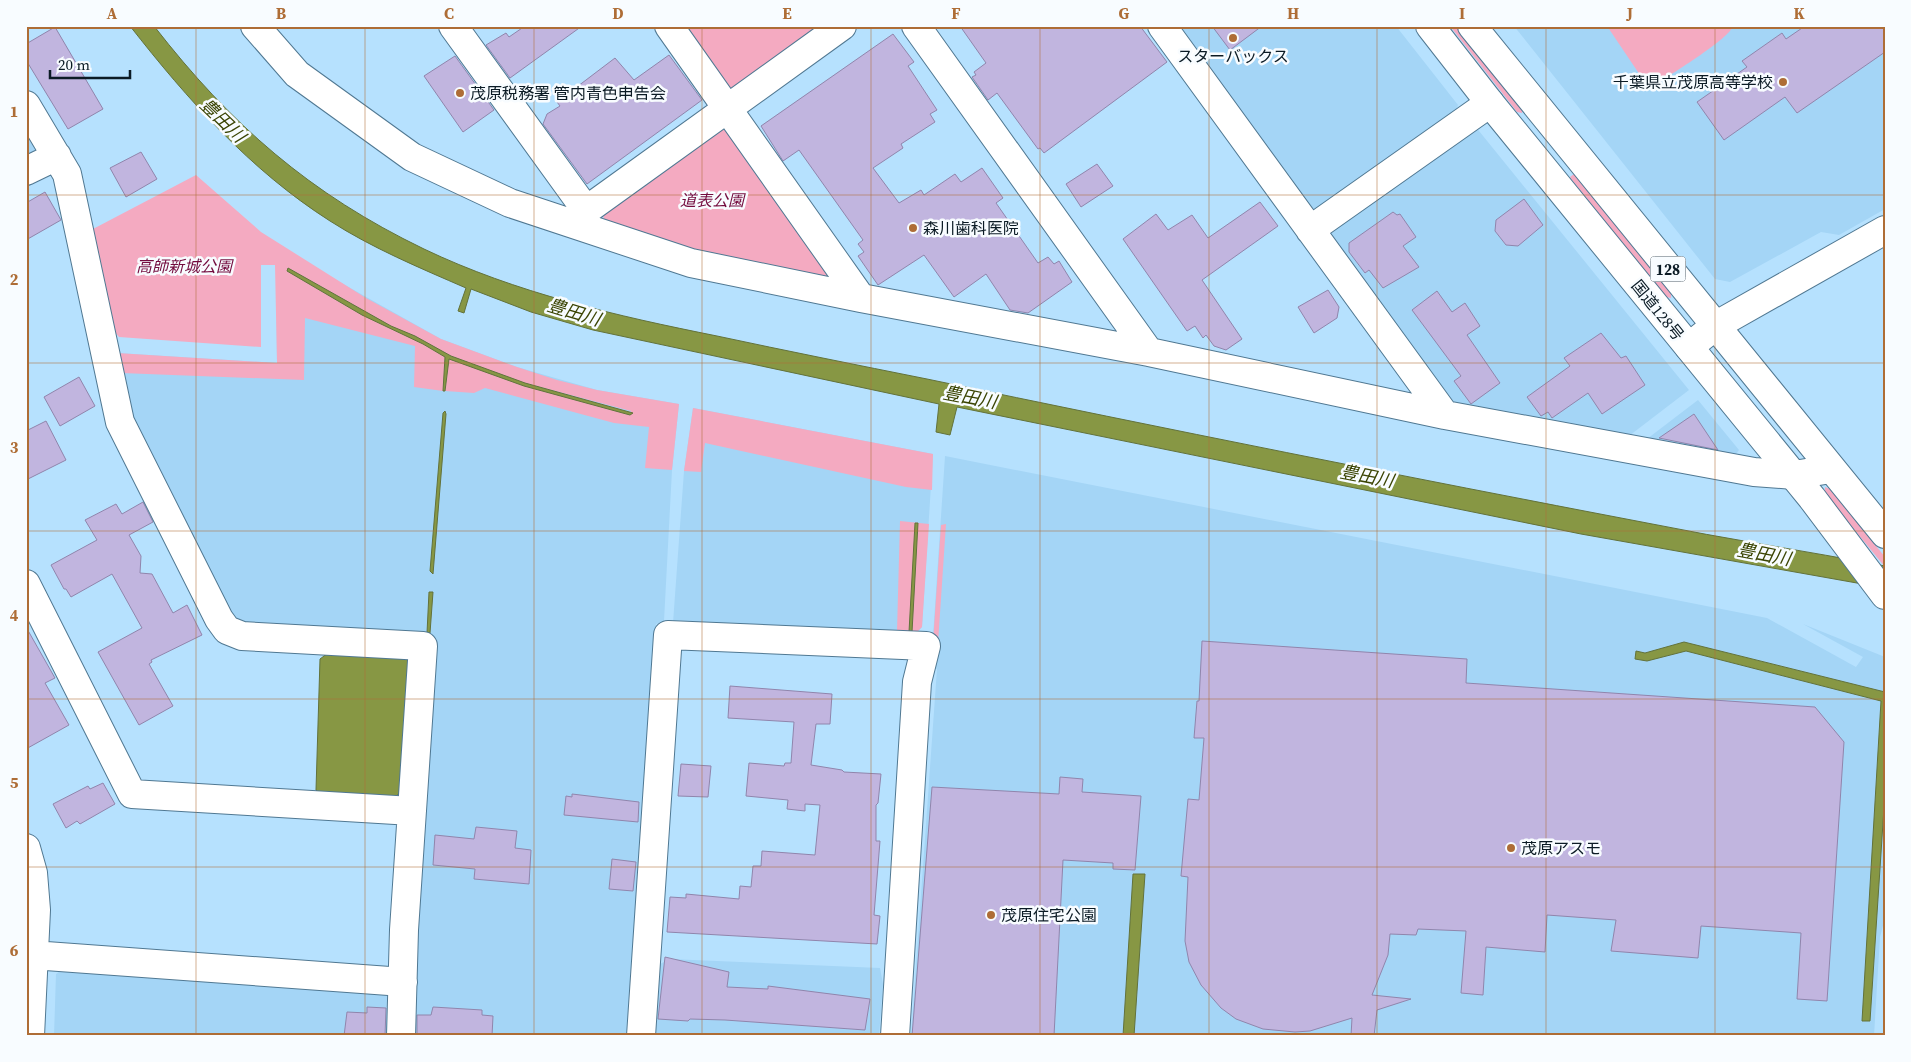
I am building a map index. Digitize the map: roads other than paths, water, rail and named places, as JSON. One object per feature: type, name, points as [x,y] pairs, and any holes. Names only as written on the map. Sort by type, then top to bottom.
[{"type":"main road","points":[[255,26],[297,74],[412,157],[510,203],[578,216],[691,262],[861,298],[1149,352],[1444,414],[1754,472],[1794,475],[1831,469]]},
{"type":"main road","points":[[453,26],[578,216]]},
{"type":"main road","points":[[669,26],[729,108],[861,298]]},
{"type":"main road","points":[[578,216],[842,26]]},
{"type":"main road","points":[[916,26],[1149,352]]},
{"type":"main road","points":[[1162,26],[1444,414]]},
{"type":"main road","name":"国道128号","points":[[1430,26],[1490,104],[1794,475],[1885,594]]},
{"type":"main road","name":"128","points":[[1472,26],[1885,534]]},
{"type":"main road","points":[[1310,230],[1490,104]]},
{"type":"main road","points":[[26,106],[67,174],[120,422],[219,619],[227,630],[242,636],[423,646],[404,930],[400,1036]]},
{"type":"main road","points":[[26,171],[57,156]]},
{"type":"main road","points":[[1688,347],[1715,326],[1885,230]]},
{"type":"main road","points":[[26,584],[132,794],[412,811]]},
{"type":"main road","points":[[641,1036],[668,635],[926,646],[917,682],[895,1036]]},
{"type":"main road","points":[[26,848],[33,873],[36,910],[32,955],[30,1036]]},
{"type":"main road","points":[[32,955],[403,982]]},
{"type":"water","name":"豊田川","points":[[130,26],[154,26],[183,62],[243,126],[275,154],[345,205],[383,228],[424,249],[459,265],[531,291],[568,302],[679,328],[1196,434],[1677,529],[1885,566],[1885,588],[1581,534],[957,407],[950,435],[936,432],[939,404],[593,330],[531,312],[471,289],[464,313],[458,311],[466,288],[396,257],[346,231],[301,201],[273,179],[198,107],[174,81]]},
{"type":"water","points":[[288,268],[391,326],[415,336],[451,356],[525,383],[633,413],[630,415],[524,386],[449,359],[445,391],[443,391],[445,357],[423,344],[362,315],[287,271]]},
{"type":"water","points":[[445,411],[433,574],[430,571],[443,413]]},
{"type":"water","points":[[915,523],[918,523],[912,632],[909,632]]},
{"type":"water","points":[[429,592],[433,592],[430,633],[427,633]]},
{"type":"water","points":[[1684,642],[1885,692],[1885,792],[1870,1021],[1862,1021],[1881,701],[1686,651],[1647,661],[1635,659],[1636,651],[1645,653]]},
{"type":"water","points":[[328,653],[410,658],[401,792],[391,800],[320,795],[316,790],[320,659]]},
{"type":"water","points":[[1133,874],[1145,874],[1134,1036],[1123,1036]]},
{"type":"place","name":"スターバックス","points":[[1233,38]]},
{"type":"place","name":"千葉県立茂原高等学校","points":[[1783,82]]},
{"type":"place","name":"茂原税務署 管内青色申告会","points":[[460,93]]},
{"type":"place","name":"森川歯科医院","points":[[913,228]]},
{"type":"place","name":"茂原アスモ","points":[[1511,848]]},
{"type":"place","name":"茂原住宅公園","points":[[991,915]]},
{"type":"park label","name":"道表公園","points":[[712,200]]},
{"type":"park label","name":"高師新城公園","points":[[184,266]]}]
